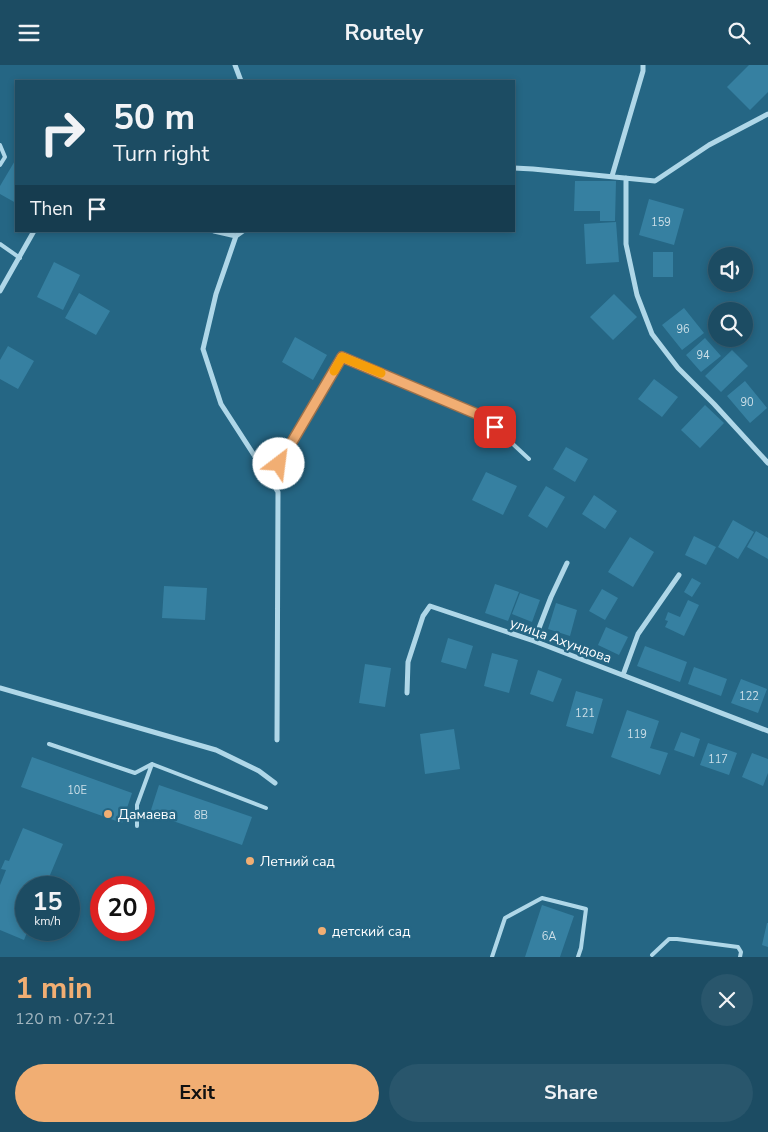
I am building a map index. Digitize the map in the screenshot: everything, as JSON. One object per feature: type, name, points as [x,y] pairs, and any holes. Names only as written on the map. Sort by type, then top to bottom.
[{"type":"street","points":[[236,65],[241,80]]},
{"type":"street","points":[[612,176],[644,71],[643,65]]},
{"type":"street","points":[[515,169],[533,169],[654,181],[709,145],[768,113]]},
{"type":"street","points":[[626,178],[626,244],[637,295],[652,334],[678,368],[768,463]]},
{"type":"street","points":[[0,291],[33,232]]},
{"type":"street","points":[[220,232],[236,235],[241,232]]},
{"type":"street","points":[[236,235],[216,294],[203,349],[222,403],[278,492],[276,740]]},
{"type":"street","points":[[534,641],[566,563]]},
{"type":"street","points":[[623,675],[638,635],[679,575]]},
{"type":"street","name":"улица Ахундова","points":[[407,693],[408,662],[423,616],[430,606],[534,641],[768,731]]},
{"type":"street","points":[[0,688],[216,750],[260,771],[275,783]]},
{"type":"lane","points":[[0,145],[5,157],[0,165]]},
{"type":"lane","points":[[0,244],[20,258]]},
{"type":"lane","points":[[270,480],[342,357],[484,417],[529,459]]},
{"type":"lane","points":[[50,744],[135,773],[152,764],[266,808]]},
{"type":"lane","points":[[137,826],[137,805],[152,764]]},
{"type":"lane","points":[[492,957],[505,918],[542,898],[586,909],[578,957]]},
{"type":"lane","points":[[652,955],[669,939],[677,939],[738,947],[741,952],[740,957]]},
{"type":"building","points":[[749,65],[768,65],[768,92],[750,110],[727,87]]},
{"type":"building","points":[[15,161],[15,202],[0,194],[0,186]]},
{"type":"building","points":[[575,181],[616,181],[615,221],[600,221],[600,211],[574,211]]},
{"type":"building","points":[[649,199],[684,209],[674,245],[639,235]]},
{"type":"building","points":[[616,222],[619,262],[586,264],[584,224]]},
{"type":"building","points":[[653,252],[673,252],[673,277],[653,277]]},
{"type":"building","points":[[54,262],[80,275],[63,310],[37,297]]},
{"type":"building","points":[[79,293],[110,311],[96,335],[65,318]]},
{"type":"building","points":[[614,294],[637,317],[613,340],[590,317]]},
{"type":"building","points":[[684,308],[704,333],[682,350],[662,325]]},
{"type":"building","points":[[295,337],[327,355],[313,380],[282,362]]},
{"type":"building","points":[[705,338],[708,341],[708,347],[713,347],[721,356],[701,372],[686,355]]},
{"type":"building","points":[[8,346],[34,361],[18,389],[0,379],[0,360]]},
{"type":"building","points":[[732,350],[748,366],[721,392],[705,376]]},
{"type":"building","points":[[654,379],[678,397],[662,417],[638,399]]},
{"type":"building","points":[[745,381],[767,408],[750,423],[727,396]]},
{"type":"building","points":[[705,405],[724,423],[700,448],[681,430]]},
{"type":"building","points":[[566,447],[588,459],[575,482],[553,469]]},
{"type":"building","points":[[486,472],[517,486],[503,515],[472,500]]},
{"type":"building","points":[[546,486],[565,497],[547,528],[528,516]]},
{"type":"building","points":[[594,495],[617,511],[605,529],[582,514]]},
{"type":"building","points":[[733,520],[754,532],[738,559],[718,547]]},
{"type":"building","points":[[756,531],[768,538],[768,559],[747,547]]},
{"type":"building","points":[[694,536],[716,547],[706,565],[685,555]]},
{"type":"building","points":[[630,537],[654,552],[633,587],[608,572]]},
{"type":"building","points":[[692,578],[701,583],[692,597],[684,592]]},
{"type":"building","points":[[495,584],[519,592],[508,621],[485,613]]},
{"type":"building","points":[[164,586],[207,588],[205,620],[162,618]]},
{"type":"building","points":[[602,589],[618,598],[605,620],[589,611]]},
{"type":"building","points":[[520,593],[540,600],[532,622],[512,614]]},
{"type":"building","points":[[688,600],[699,605],[684,636],[665,627],[668,621],[665,620],[668,612],[680,617]]},
{"type":"building","points":[[556,603],[577,610],[570,636],[548,629]]},
{"type":"building","points":[[606,627],[628,637],[619,655],[598,645]]},
{"type":"building","points":[[448,638],[473,646],[466,669],[441,662]]},
{"type":"building","points":[[645,646],[687,662],[680,682],[637,666]]},
{"type":"building","points":[[492,653],[518,660],[509,693],[484,686]]},
{"type":"building","points":[[365,664],[391,668],[385,707],[359,703]]},
{"type":"building","points":[[694,667],[727,679],[721,696],[688,684]]},
{"type":"building","points":[[538,670],[562,679],[553,702],[530,694]]},
{"type":"building","points":[[741,679],[767,689],[758,713],[731,703]]},
{"type":"building","points":[[576,691],[603,699],[593,734],[566,726]]},
{"type":"building","points":[[627,710],[659,721],[650,748],[668,753],[660,775],[611,757]]},
{"type":"building","points":[[454,729],[460,769],[425,774],[420,734]]},
{"type":"building","points":[[681,732],[700,739],[694,757],[674,750]]},
{"type":"building","points":[[708,743],[737,753],[729,775],[700,765]]},
{"type":"building","points":[[752,753],[768,759],[768,773],[763,786],[742,777]]},
{"type":"building","points":[[32,757],[132,793],[122,823],[21,787]]},
{"type":"building","points":[[159,785],[252,817],[242,845],[150,813]]},
{"type":"building","points":[[23,828],[63,844],[50,876],[15,876],[15,936],[0,930],[0,885],[6,870],[1,869],[5,860],[9,861]]},
{"type":"building","points":[[542,905],[574,916],[560,957],[525,957]]},
{"type":"building","points":[[768,923],[768,947],[762,945]]},
{"type":"slow traffic","points":[[334,371],[342,357],[381,373]]},
{"type":"place","name":"Дамаева","points":[[108,814]]},
{"type":"place","name":"Летний сад","points":[[250,861]]},
{"type":"place","name":"детский сад","points":[[322,931]]},
{"type":"route","points":[[279,464],[342,357],[484,417],[495,427]]}]
